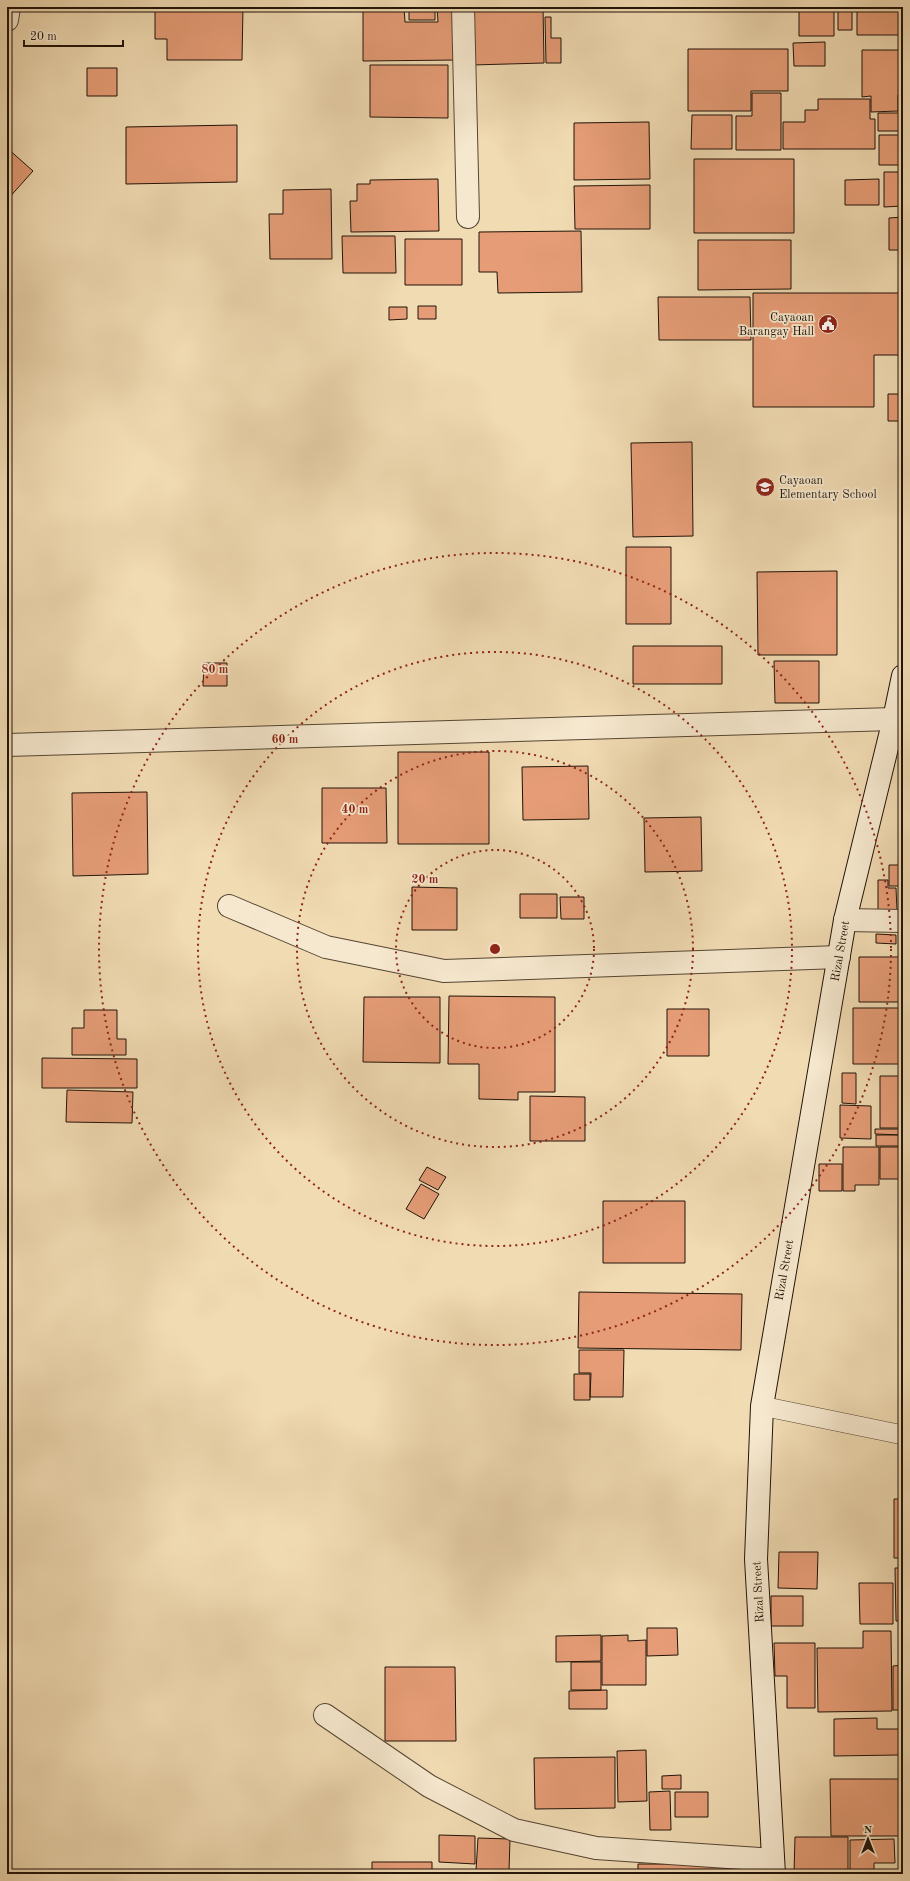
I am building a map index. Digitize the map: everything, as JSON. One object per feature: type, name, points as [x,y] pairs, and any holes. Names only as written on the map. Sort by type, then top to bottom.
[{"type":"street","points":[[7,20],[9,7]]},
{"type":"street","points":[[463,7],[468,217]]},
{"type":"street","name":"Rizal Street","points":[[774,1867],[756,1559],[762,1406],[845,920],[903,676]]},
{"type":"street","points":[[7,746],[894,719]]},
{"type":"street","points":[[230,906],[326,947],[444,971],[839,957]]},
{"type":"street","points":[[845,920],[903,921]]},
{"type":"street","points":[[325,1715],[429,1786],[514,1830],[596,1848],[774,1867]]},
{"type":"lane","points":[[762,1406],[903,1436]]},
{"type":"building","points":[[155,7],[243,7],[242,60],[167,60],[167,39],[155,39]]},
{"type":"building","points":[[363,7],[404,7],[405,22],[438,22],[437,7],[456,7],[457,60],[363,61]]},
{"type":"building","points":[[409,7],[435,7],[435,20],[409,20]]},
{"type":"building","points":[[471,7],[543,7],[544,63],[472,65]]},
{"type":"building","points":[[799,7],[834,7],[834,36],[799,36]]},
{"type":"building","points":[[838,7],[852,7],[852,30],[838,30]]},
{"type":"building","points":[[857,7],[903,7],[903,35],[857,35]]},
{"type":"building","points":[[545,17],[551,17],[551,38],[561,38],[561,63],[546,63]]},
{"type":"building","points":[[825,42],[825,66],[794,66],[793,43]]},
{"type":"building","points":[[688,49],[788,49],[788,91],[751,91],[751,111],[688,111]]},
{"type":"building","points":[[862,50],[903,50],[903,95],[898,95],[898,111],[871,112],[871,96],[862,97]]},
{"type":"building","points":[[370,65],[448,65],[448,118],[370,117]]},
{"type":"building","points":[[87,68],[117,68],[117,96],[87,96]]},
{"type":"building","points":[[752,93],[781,93],[781,150],[736,150],[736,116],[752,116]]},
{"type":"building","points":[[818,99],[870,99],[870,119],[875,119],[875,149],[783,149],[783,122],[805,122],[805,110],[818,110]]},
{"type":"building","points":[[878,113],[903,113],[903,131],[878,131]]},
{"type":"building","points":[[692,115],[732,115],[732,149],[691,149]]},
{"type":"building","points":[[649,122],[650,179],[574,180],[574,123]]},
{"type":"building","points":[[237,125],[237,182],[126,184],[126,127]]},
{"type":"building","points":[[879,135],[903,135],[903,165],[879,165]]},
{"type":"building","points":[[7,148],[33,171],[7,200]]},
{"type":"building","points":[[694,159],[794,159],[794,233],[694,233]]},
{"type":"building","points":[[884,172],[903,172],[903,206],[884,207]]},
{"type":"building","points":[[438,179],[439,231],[351,232],[350,201],[357,201],[357,184],[370,184],[370,180]]},
{"type":"building","points":[[879,179],[879,205],[845,205],[845,180]]},
{"type":"building","points":[[650,185],[650,229],[575,229],[574,186]]},
{"type":"building","points":[[331,189],[332,259],[270,259],[269,214],[283,214],[283,190]]},
{"type":"building","points":[[903,217],[903,250],[889,250],[889,218]]},
{"type":"building","points":[[581,231],[582,292],[498,293],[497,272],[479,272],[479,232]]},
{"type":"building","points":[[342,236],[395,236],[396,273],[343,273]]},
{"type":"building","points":[[405,239],[462,239],[462,285],[405,285]]},
{"type":"building","points":[[698,240],[791,240],[791,289],[698,290]]},
{"type":"building","name":"Cayaoan Barangay Hall","points":[[753,293],[903,293],[903,355],[874,355],[874,407],[753,407]]},
{"type":"building","points":[[658,297],[750,297],[751,340],[659,340]]},
{"type":"building","points":[[418,306],[436,306],[436,319],[418,319]]},
{"type":"building","points":[[389,307],[407,307],[407,319],[389,320]]},
{"type":"building","points":[[888,394],[903,394],[903,421],[888,421]]},
{"type":"building","points":[[692,442],[693,536],[633,537],[631,443]]},
{"type":"building","points":[[626,547],[671,547],[671,624],[626,624]]},
{"type":"building","points":[[837,571],[837,655],[758,655],[757,572]]},
{"type":"building","points":[[633,646],[722,646],[722,684],[633,684]]},
{"type":"building","points":[[774,661],[819,661],[819,703],[775,703]]},
{"type":"building","points":[[204,663],[227,663],[227,686],[203,686]]},
{"type":"building","points":[[398,752],[489,752],[489,844],[398,844]]},
{"type":"building","points":[[588,766],[589,819],[523,820],[522,767]]},
{"type":"building","points":[[322,788],[386,788],[387,843],[322,843]]},
{"type":"building","points":[[147,792],[148,874],[73,876],[72,793]]},
{"type":"building","points":[[701,817],[702,871],[645,872],[644,818]]},
{"type":"building","points":[[889,865],[903,865],[903,886],[889,886]]},
{"type":"building","points":[[878,880],[888,880],[888,888],[896,888],[897,910],[878,910]]},
{"type":"building","points":[[412,887],[457,888],[457,930],[412,930]]},
{"type":"building","points":[[520,894],[557,894],[557,918],[520,918]]},
{"type":"building","points":[[560,897],[584,897],[584,919],[561,919]]},
{"type":"building","points":[[876,934],[896,935],[896,944],[876,943]]},
{"type":"building","points":[[900,934],[903,934],[903,944],[900,944]]},
{"type":"building","points":[[859,957],[903,957],[903,1002],[859,1002]]},
{"type":"building","points":[[449,996],[555,997],[555,1092],[518,1092],[518,1100],[479,1099],[479,1064],[448,1064]]},
{"type":"building","points":[[364,997],[440,997],[440,1063],[363,1062]]},
{"type":"building","points":[[853,1008],[903,1008],[903,1064],[853,1064]]},
{"type":"building","points":[[667,1009],[709,1009],[709,1056],[667,1056]]},
{"type":"building","points":[[84,1010],[117,1010],[117,1039],[126,1039],[126,1055],[72,1055],[72,1028],[84,1028]]},
{"type":"building","points":[[42,1058],[137,1059],[137,1088],[42,1088]]},
{"type":"building","points":[[842,1073],[856,1073],[856,1104],[842,1103]]},
{"type":"building","points":[[880,1076],[903,1076],[903,1128],[880,1128]]},
{"type":"building","points":[[67,1090],[133,1092],[132,1123],[66,1122]]},
{"type":"building","points":[[530,1096],[585,1097],[585,1141],[530,1141]]},
{"type":"building","points":[[840,1105],[871,1106],[871,1139],[840,1138]]},
{"type":"building","points":[[875,1129],[903,1129],[903,1135],[875,1134]]},
{"type":"building","points":[[876,1135],[903,1135],[903,1146],[876,1146]]},
{"type":"building","points":[[843,1147],[879,1147],[879,1185],[855,1185],[855,1191],[843,1191]]},
{"type":"building","points":[[880,1147],[903,1147],[903,1179],[880,1179]]},
{"type":"building","points":[[819,1164],[842,1164],[842,1191],[819,1191]]},
{"type":"building","points":[[427,1167],[446,1177],[438,1190],[419,1180]]},
{"type":"building","points":[[903,1181],[903,1201],[902,1201]]},
{"type":"building","points":[[421,1184],[439,1194],[424,1219],[406,1209]]},
{"type":"building","points":[[603,1201],[685,1201],[685,1263],[603,1263]]},
{"type":"building","points":[[579,1292],[742,1294],[741,1350],[578,1348]]},
{"type":"building","points":[[579,1350],[624,1350],[623,1397],[590,1397],[591,1373],[579,1373]]},
{"type":"building","points":[[574,1374],[590,1374],[590,1400],[574,1400]]},
{"type":"building","points":[[894,1499],[903,1499],[903,1558],[894,1558]]},
{"type":"building","points":[[779,1552],[818,1552],[817,1589],[778,1588]]},
{"type":"building","points":[[900,1559],[903,1559],[903,1567],[900,1567]]},
{"type":"building","points":[[895,1568],[903,1568],[903,1621],[896,1621]]},
{"type":"building","points":[[859,1583],[893,1583],[893,1624],[860,1624]]},
{"type":"building","points":[[771,1596],[803,1596],[803,1626],[771,1626]]},
{"type":"building","points":[[647,1628],[677,1628],[678,1655],[647,1656]]},
{"type":"building","points":[[863,1631],[891,1631],[892,1711],[818,1712],[817,1648],[863,1648]]},
{"type":"building","points":[[601,1635],[601,1661],[556,1662],[556,1636]]},
{"type":"building","points":[[628,1635],[628,1641],[646,1640],[646,1685],[602,1685],[602,1636]]},
{"type":"building","points":[[774,1643],[815,1643],[815,1708],[787,1708],[787,1676],[775,1676]]},
{"type":"building","points":[[571,1662],[601,1662],[601,1690],[571,1690]]},
{"type":"building","points":[[903,1665],[903,1710],[893,1710],[893,1666]]},
{"type":"building","points":[[385,1667],[455,1667],[456,1741],[385,1741]]},
{"type":"building","points":[[607,1690],[607,1709],[569,1709],[569,1691]]},
{"type":"building","points":[[877,1718],[877,1729],[899,1729],[899,1755],[834,1756],[834,1719]]},
{"type":"building","points":[[646,1750],[647,1801],[618,1802],[617,1751]]},
{"type":"building","points":[[615,1757],[615,1808],[535,1809],[534,1758]]},
{"type":"building","points":[[681,1775],[681,1789],[662,1789],[662,1776]]},
{"type":"building","points":[[830,1779],[903,1779],[903,1836],[831,1836]]},
{"type":"building","points":[[670,1791],[671,1830],[650,1830],[649,1792]]},
{"type":"building","points":[[675,1792],[708,1792],[708,1817],[675,1817]]},
{"type":"building","points":[[439,1835],[475,1836],[475,1864],[439,1862]]},
{"type":"building","points":[[795,1837],[848,1837],[848,1874],[794,1874]]},
{"type":"building","points":[[478,1838],[510,1839],[509,1871],[476,1870]]},
{"type":"building","points":[[894,1839],[895,1863],[874,1863],[874,1874],[850,1874],[850,1840]]},
{"type":"building","points":[[372,1862],[432,1862],[432,1874],[372,1874]]},
{"type":"building","points":[[638,1864],[729,1864],[729,1874],[638,1874]]},
{"type":"place","name":"Cayaoan Barangay Hall","points":[[828,324]]},
{"type":"place","name":"Cayaoan Elementary School","points":[[765,487]]}]
